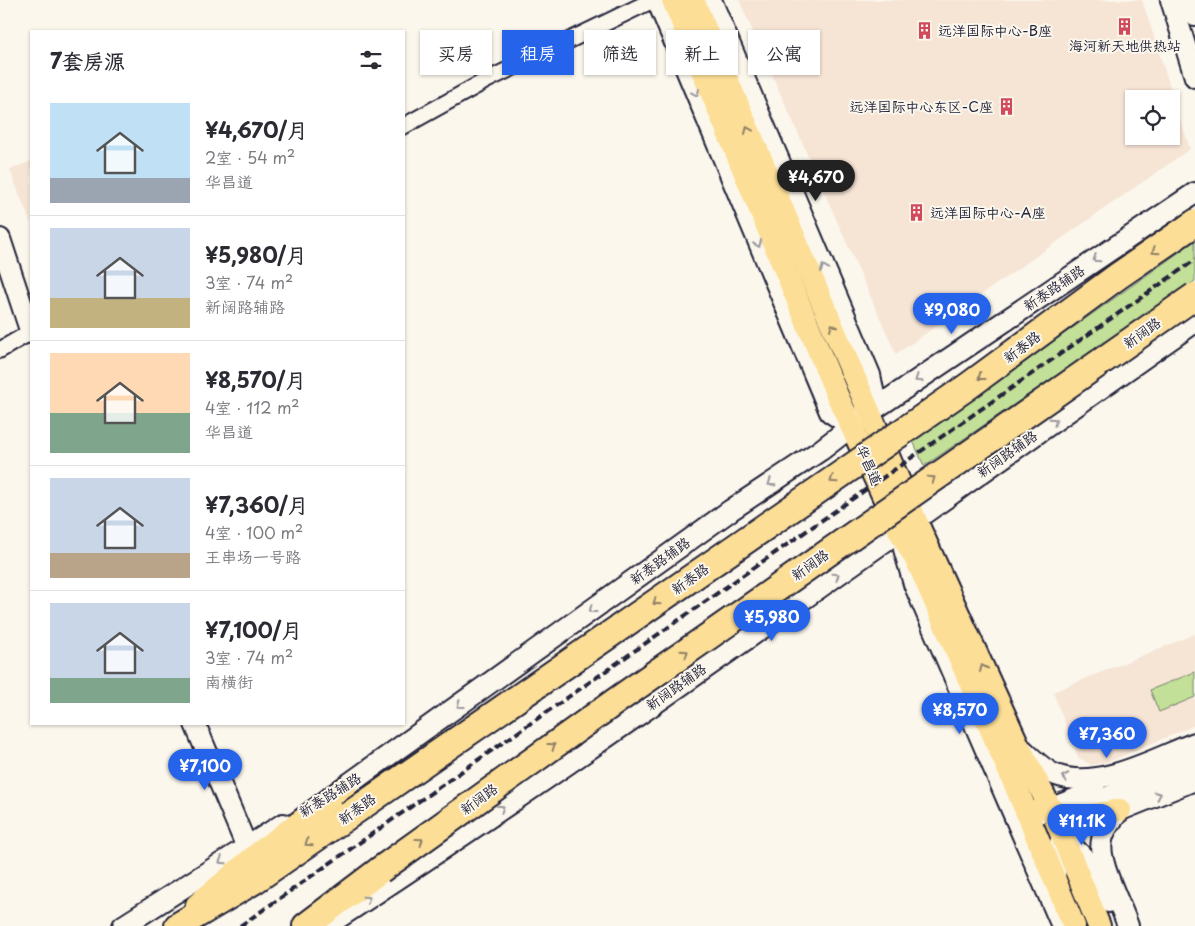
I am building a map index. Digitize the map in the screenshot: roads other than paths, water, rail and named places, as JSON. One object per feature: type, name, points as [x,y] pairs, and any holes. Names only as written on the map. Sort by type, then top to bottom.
[{"type":"highway","name":"新泰路","points":[[178,926],[255,880],[967,387],[1118,276],[1195,223]]},
{"type":"highway","name":"新阔路","points":[[306,926],[380,870],[632,689],[1195,296]]},
{"type":"main road","name":"华昌道","points":[[673,0],[851,426],[907,525],[1018,744],[1039,814],[1035,847],[1055,880],[1074,926]]},
{"type":"main road","name":"华昌道","points":[[694,0],[870,412],[918,563],[1013,780],[1039,814],[1068,826],[1099,926]]},
{"type":"main road","points":[[171,926],[262,850],[345,788]]},
{"type":"main road","points":[[1068,826],[1091,816],[1120,810]]},
{"type":"street","points":[[405,125],[487,80],[653,0]]},
{"type":"street","points":[[657,0],[830,412],[851,426]]},
{"type":"street","points":[[711,0],[870,375],[873,390],[870,412]]},
{"type":"street","points":[[1171,0],[1195,77]]},
{"type":"street","points":[[1191,0],[1195,14]]},
{"type":"street","name":"新泰路辅路","points":[[123,926],[246,846],[345,788],[731,510],[821,450],[870,412],[1195,193]]},
{"type":"street","points":[[0,239],[30,330]]},
{"type":"street","name":"新阔路辅路","points":[[326,926],[510,802],[1195,322]]},
{"type":"street","points":[[0,350],[30,334]]},
{"type":"street","points":[[907,525],[914,584],[1039,814],[1195,752]]},
{"type":"street","points":[[195,725],[246,846]]},
{"type":"street","points":[[1018,744],[1050,772],[1067,778],[1085,779],[1111,776],[1195,743]]},
{"type":"street","points":[[1062,926],[1035,847],[1068,826],[1086,806],[1098,799],[1195,761]]},
{"type":"street","points":[[1128,926],[1105,863],[1101,845],[1104,832],[1120,810],[1195,780]]},
{"type":"street","points":[[1055,880],[1056,860],[1068,826]]},
{"type":"street","name":"华昌道","points":[[1068,826],[1119,926]]},
{"type":"railway","points":[[240,926],[1195,260]]},
{"type":"place","name":"海河新天地供热站","points":[[1125,26]]},
{"type":"place","name":"远洋国际中心-B座","points":[[924,31]]},
{"type":"place","name":"远洋国际中心东区-C座","points":[[1007,107]]},
{"type":"place","name":"远洋国际中心-A座","points":[[916,213]]}]
